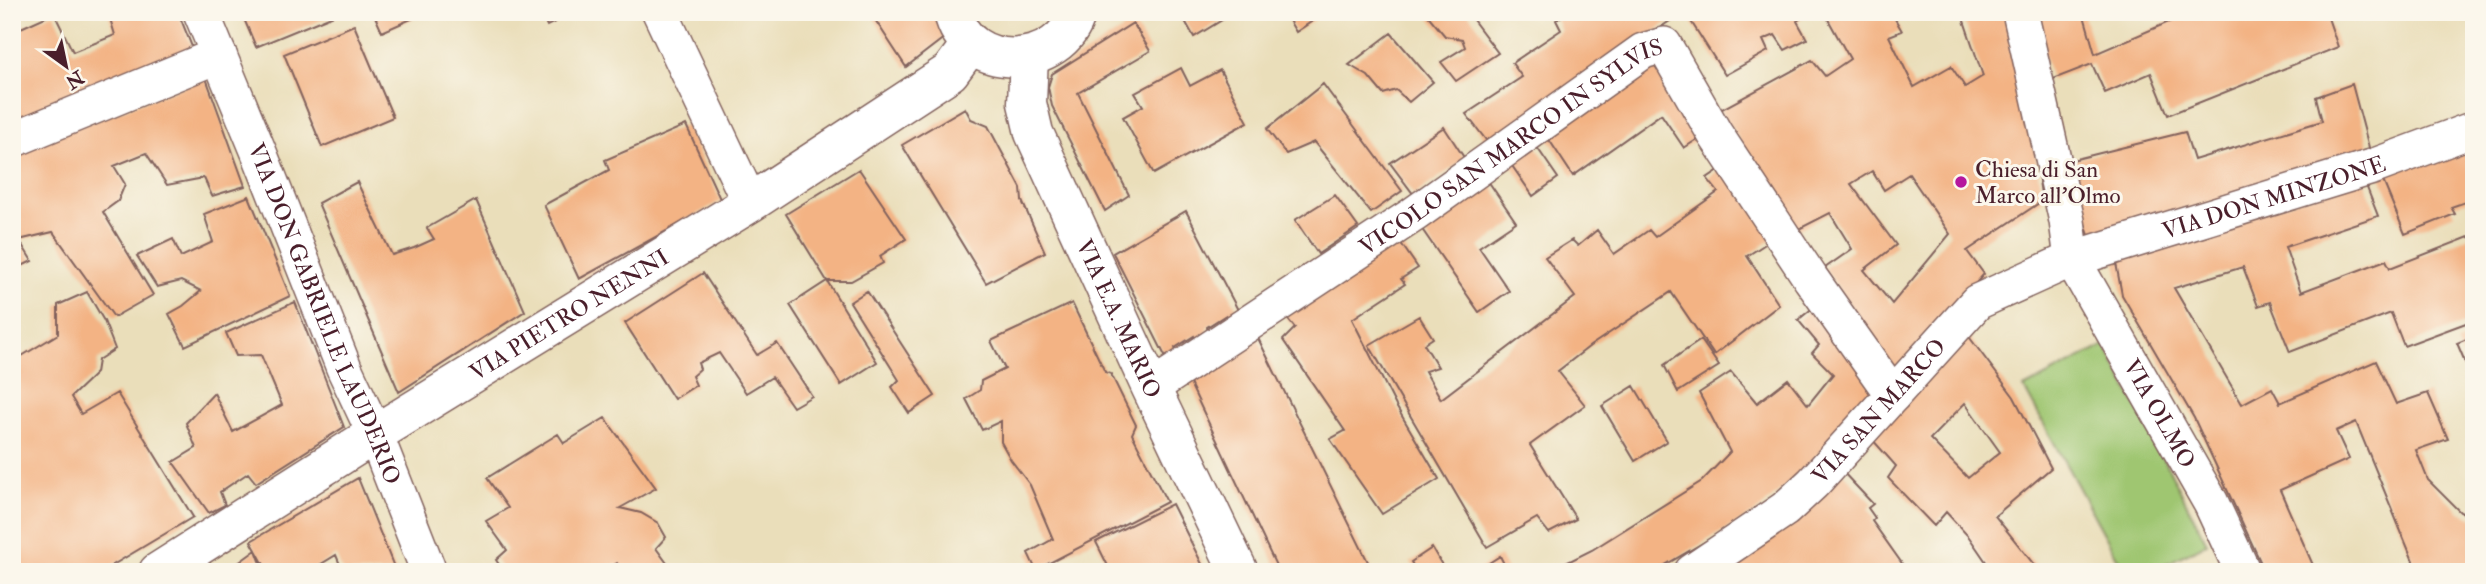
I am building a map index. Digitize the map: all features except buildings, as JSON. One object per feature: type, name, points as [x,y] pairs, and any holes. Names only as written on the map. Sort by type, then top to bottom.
[{"type":"main road","points":[[962,28],[982,52],[1005,58],[1029,56],[1051,46],[1078,14]]},
{"type":"main road","name":"VIA PIETRO NENNI","points":[[158,572],[375,434],[750,203],[950,72],[962,28]]},
{"type":"main road","name":"VIA E.A. MARIO","points":[[1029,56],[1027,103],[1034,133],[1239,572]]},
{"type":"street","name":"VIA DON GABRIELE LAUDERIO","points":[[201,12],[429,572]]},
{"type":"street","points":[[660,12],[750,203]]},
{"type":"street","points":[[2020,12],[2067,221],[2072,259]]},
{"type":"street","name":"VICOLO SAN MARCO IN SYLVIS","points":[[1151,388],[1413,215],[1643,51],[1664,46],[1715,134],[1811,279],[1893,395]]},
{"type":"street","points":[[12,140],[219,55]]},
{"type":"street","name":"VIA DON MINZONE","points":[[2072,259],[2372,167],[2474,129]]},
{"type":"street","name":"VIA SAN MARCO","points":[[1692,572],[1785,509],[1812,483],[1977,302],[2072,259]]},
{"type":"street","name":"VIA OLMO","points":[[2072,259],[2211,503],[2244,572]]},
{"type":"green space","points":[[2105,345],[2207,543],[2150,572],[2125,572],[2024,388]]},
{"type":"place","name":"Chiesa di San Marco all'Olmo","points":[[1961,182]]}]
